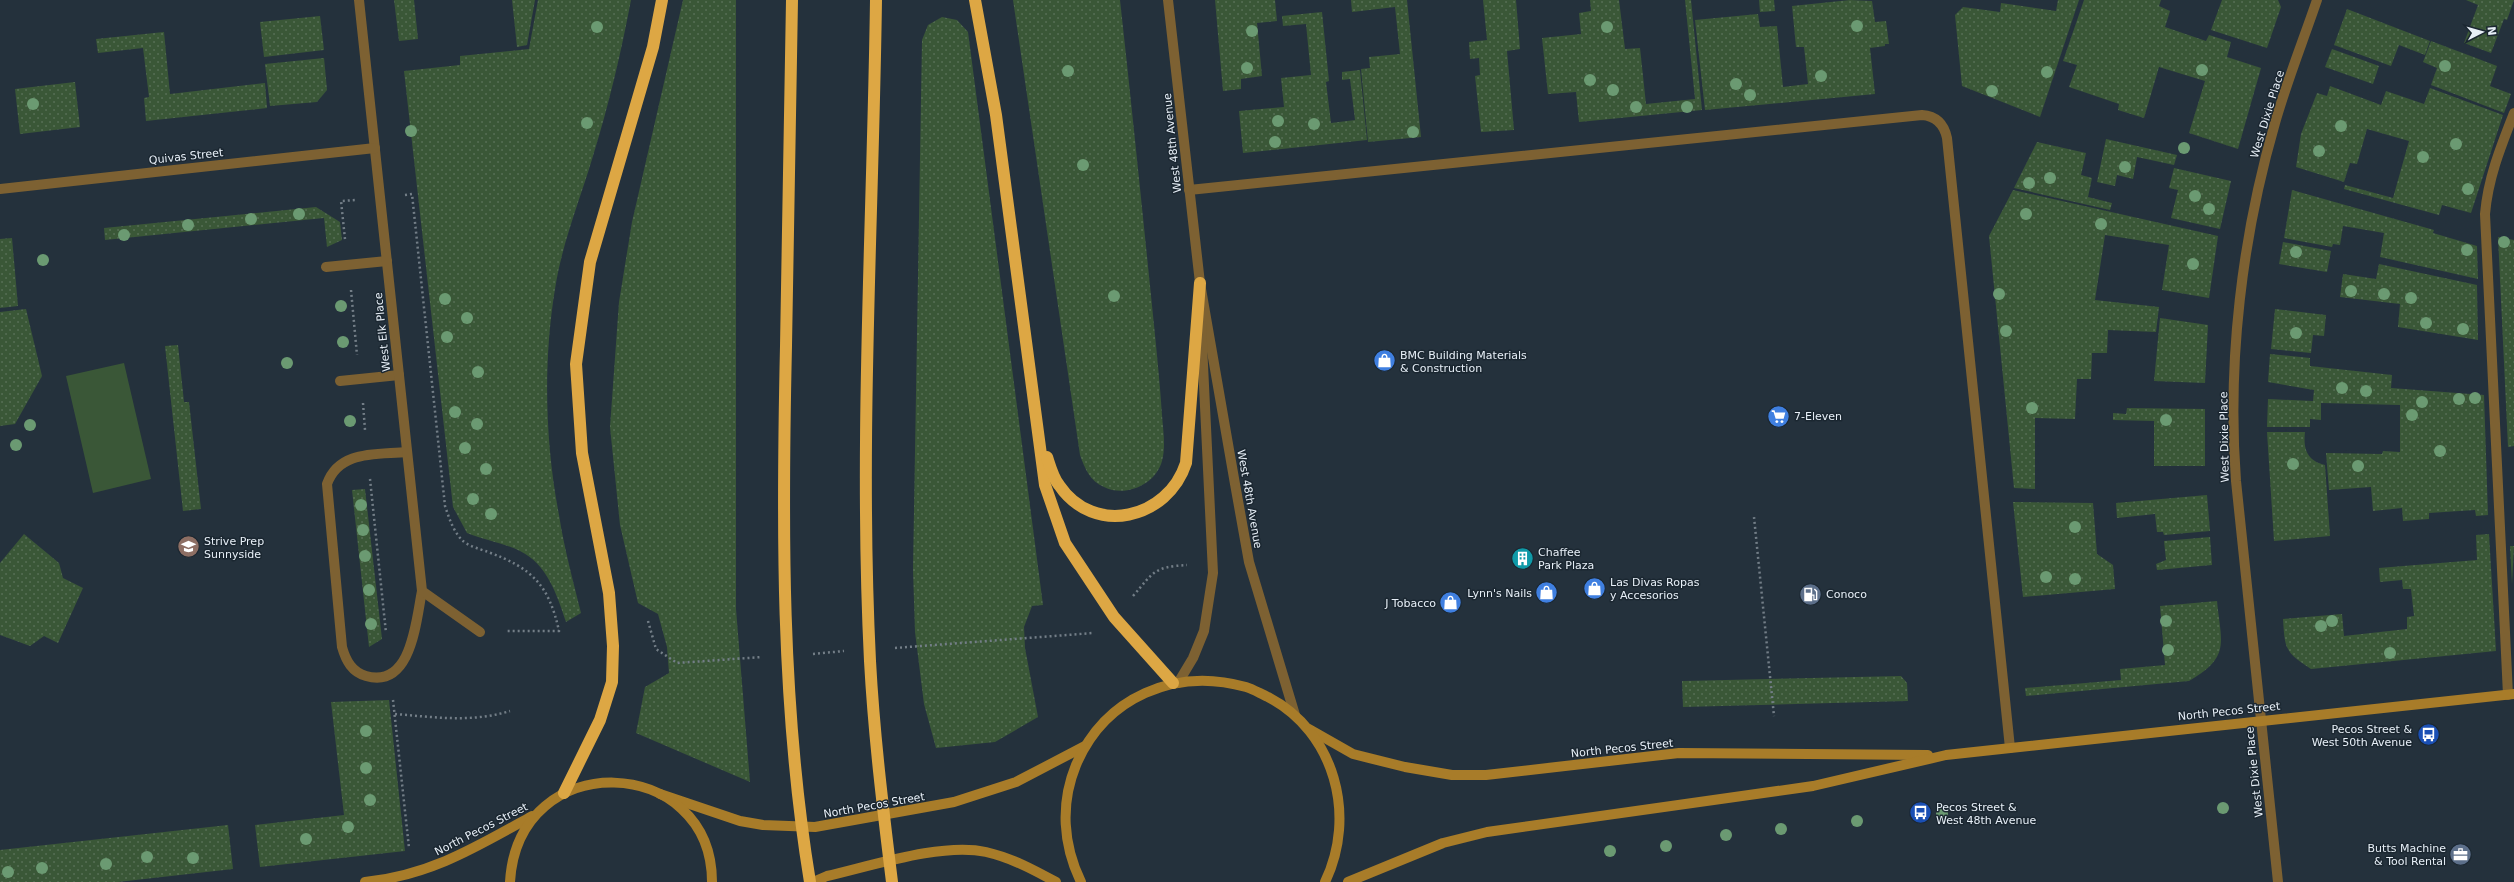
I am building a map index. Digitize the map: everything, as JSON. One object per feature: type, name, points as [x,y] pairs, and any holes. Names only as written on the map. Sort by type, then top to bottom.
[{"type":"highway","points":[[564,793],[600,720],[612,682],[613,653],[609,593],[582,453],[576,364],[590,262],[653,47],[662,0]]},
{"type":"highway","points":[[792,0],[783,482],[788,672],[803,838],[812,882]]},
{"type":"highway","points":[[876,0],[867,417],[867,587],[877,743],[892,882]]},
{"type":"highway","points":[[975,0],[996,115],[1045,485],[1065,543],[1114,617],[1176,683]]},
{"type":"highway","points":[[1039,433],[1059,486],[1076,502],[1088,510],[1106,516],[1125,516],[1144,511],[1162,501],[1176,486],[1186,463],[1200,283]]},
{"type":"main road","points":[[1081,882],[1072,864],[1065,824],[1069,783],[1085,746],[1106,719],[1132,699],[1176,683],[1210,680],[1247,687],[1281,704],[1295,715],[1309,730],[1328,759],[1339,793],[1340,828],[1334,863],[1325,882]]},
{"type":"main road","name":"North Pecos Street","points":[[1309,730],[1354,754],[1405,767],[1452,774],[1486,775],[1679,753],[1946,755],[2511,694]]},
{"type":"main road","name":"North Pecos Street","points":[[660,794],[710,811],[763,825],[815,827],[934,806],[1016,782],[1085,746]]},
{"type":"main road","name":"North Pecos Street","points":[[1348,882],[1443,842],[1487,832],[1813,786],[1946,755]]},
{"type":"main road","points":[[510,882],[511,868],[519,840],[537,814],[564,793],[579,786],[612,781],[645,787],[674,803],[697,829],[709,859],[712,882]]},
{"type":"main road","name":"North Pecos Street","points":[[365,882],[396,879],[434,866],[537,814]]},
{"type":"main road","points":[[812,882],[827,876],[942,850],[962,849],[985,852],[1027,866],[1056,882]]},
{"type":"street","name":"West Elk Place","points":[[359,0],[422,591],[408,654],[403,664],[390,674]]},
{"type":"street","name":"West 48th Avenue","points":[[1168,0],[1200,283],[1249,562],[1295,715]]},
{"type":"street","name":"West Dixie Place","points":[[2278,882],[2260,720],[2235,461],[2233,419],[2240,303],[2249,236],[2273,130],[2317,0]]},
{"type":"street","points":[[2511,694],[2485,214],[2487,193],[2495,162],[2514,113]]},
{"type":"street","points":[[1189,190],[1922,115],[1936,119],[1942,124],[1947,138],[2010,748]]},
{"type":"street","name":"Quivas Street","points":[[0,189],[375,148]]},
{"type":"street","points":[[326,266],[387,261]]},
{"type":"street","name":"West 48th Avenue","points":[[1176,683],[1193,658],[1204,631],[1213,573],[1200,283]]},
{"type":"street","points":[[340,382],[399,375]]},
{"type":"street","points":[[390,674],[384,677],[372,678],[361,674],[351,667],[345,658],[341,640],[327,484],[330,474],[345,460],[368,455],[407,452]]},
{"type":"street","points":[[422,591],[480,632]]},
{"type":"path","points":[[412,194],[445,506],[451,525],[461,540],[520,565],[534,576],[546,591],[554,608],[559,631],[480,632]]},
{"type":"path","points":[[341,201],[409,855]]},
{"type":"path","points":[[1754,517],[1774,716]]},
{"type":"path","points":[[1128,602],[1159,570],[1164,567],[1188,565]]},
{"type":"path","points":[[648,621],[656,649],[677,663]]},
{"type":"path","points":[[1005,640],[1100,633]]},
{"type":"path","points":[[395,714],[464,720],[490,717],[510,711]]},
{"type":"green space","points":[[394,0],[414,0],[418,39],[399,41]]},
{"type":"green space","points":[[512,0],[535,0],[527,45],[517,47]]},
{"type":"green space","points":[[538,0],[631,0],[619,59],[604,117],[562,255],[551,317],[547,373],[548,431],[554,487],[563,540],[581,613],[566,622],[550,581],[537,564],[514,548],[467,533],[453,507],[404,71],[460,65],[460,56],[529,49]]},
{"type":"green space","points":[[683,0],[736,0],[736,609],[750,782],[636,733],[645,687],[669,673],[667,647],[658,614],[638,603],[620,525],[610,427],[619,302],[632,222]]},
{"type":"green space","points":[[1013,0],[1120,0],[1155,336],[1164,444],[1162,461],[1154,476],[1139,487],[1130,490],[1113,490],[1099,484],[1089,474],[1080,455]]},
{"type":"green space","points":[[1215,0],[1275,0],[1277,21],[1257,23],[1262,76],[1241,79],[1241,89],[1223,91]]},
{"type":"green space","points":[[1351,0],[1407,0],[1421,137],[1368,142],[1361,69],[1370,68],[1369,57],[1400,54],[1395,7],[1352,12]]},
{"type":"green space","points":[[1483,0],[1516,0],[1520,49],[1507,51],[1514,130],[1481,132],[1475,76],[1480,75],[1479,58],[1470,59],[1469,42],[1487,40]]},
{"type":"green space","points":[[1590,0],[1619,0],[1625,49],[1640,48],[1646,104],[1695,99],[1685,0],[1691,0],[1702,110],[1579,122],[1576,92],[1548,94],[1542,38],[1581,34],[1579,13],[1591,11]]},
{"type":"green space","points":[[1759,0],[1774,0],[1775,11],[1760,12]]},
{"type":"green space","points":[[1850,0],[1872,1],[1875,22],[1886,21],[1889,44],[1870,48],[1875,94],[1705,110],[1695,20],[1758,14],[1760,27],[1777,26],[1783,87],[1808,84],[1804,47],[1796,47],[1792,6]]},
{"type":"green space","points":[[2058,0],[2079,0],[2040,117],[1962,86],[1955,15],[1963,7],[2000,12],[2001,3],[2056,11]]},
{"type":"green space","points":[[2084,0],[2161,0],[2159,6],[2170,11],[2165,27],[2206,41],[2209,35],[2231,42],[2227,57],[2261,68],[2238,149],[2189,133],[2205,81],[2159,67],[2144,118],[2118,110],[2119,104],[2069,87],[2077,65],[2063,61]]},
{"type":"green space","points":[[2222,0],[2278,0],[2281,7],[2267,48],[2211,30]]},
{"type":"green space","points":[[2466,0],[2514,0],[2507,20],[2504,19],[2491,53],[2464,43],[2478,5]]},
{"type":"green space","points":[[2347,9],[2430,41],[2425,55],[2399,45],[2391,66],[2334,45]]},
{"type":"green space","points":[[1322,12],[1329,81],[1326,82],[1331,123],[1355,120],[1350,79],[1342,80],[1342,72],[1360,70],[1367,140],[1243,153],[1239,111],[1284,107],[1281,78],[1311,75],[1306,24],[1283,26],[1282,16]]},
{"type":"green space","points":[[320,16],[324,50],[264,57],[260,22]]},
{"type":"green space","points":[[942,17],[957,20],[968,32],[1043,605],[1032,606],[1024,627],[1025,648],[1038,717],[995,742],[936,748],[924,704],[915,632],[913,570],[922,40],[928,25]]},
{"type":"green space","points":[[164,32],[170,94],[265,83],[267,108],[146,121],[144,98],[149,97],[143,48],[98,53],[96,39]]},
{"type":"green space","points":[[2431,41],[2497,66],[2490,86],[2511,94],[2504,113],[2431,85],[2437,68],[2423,62]]},
{"type":"green space","points":[[2332,49],[2379,66],[2373,84],[2325,67]]},
{"type":"green space","points":[[324,58],[327,90],[317,102],[270,106],[265,64]]},
{"type":"green space","points":[[75,82],[80,127],[20,134],[15,89]]},
{"type":"green space","points":[[2330,86],[2381,105],[2386,91],[2424,104],[2430,88],[2503,115],[2471,213],[2442,205],[2439,215],[2344,189],[2345,185],[2393,198],[2409,141],[2367,129],[2357,164],[2350,163],[2344,182],[2296,167],[2301,134],[2317,93],[2327,96]]},
{"type":"green space","points":[[2106,139],[2177,155],[2174,165],[2137,157],[2133,179],[2117,175],[2115,186],[2097,182]]},
{"type":"green space","points":[[2037,142],[2086,153],[2081,175],[2092,178],[2088,197],[2112,203],[2110,210],[2014,188]]},
{"type":"green space","points":[[2174,168],[2231,181],[2220,229],[2171,218],[2178,190],[2169,188]]},
{"type":"green space","points":[[2013,190],[2218,236],[2209,298],[2162,290],[2169,245],[2105,235],[2095,300],[2159,307],[2156,332],[2108,330],[2107,353],[2092,353],[2091,379],[2077,379],[2075,419],[2035,418],[2035,489],[2014,488],[1989,236]]},
{"type":"green space","points":[[2292,190],[2434,230],[2433,233],[2477,246],[2478,279],[2380,257],[2384,233],[2343,226],[2340,245],[2333,244],[2332,247],[2284,238]]},
{"type":"green space","points":[[316,207],[340,222],[342,240],[327,247],[324,218],[105,240],[104,228]]},
{"type":"green space","points":[[2498,237],[2514,240],[2514,446],[2508,447]]},
{"type":"green space","points":[[12,238],[18,306],[0,308],[0,239]]},
{"type":"green space","points":[[2283,242],[2331,251],[2327,272],[2279,264]]},
{"type":"green space","points":[[2379,264],[2477,285],[2478,340],[2398,327],[2400,304],[2340,297],[2343,274],[2376,279]]},
{"type":"green space","points":[[26,309],[42,376],[15,424],[0,426],[0,312]]},
{"type":"green space","points":[[2275,309],[2326,315],[2324,336],[2313,335],[2311,353],[2271,349]]},
{"type":"green space","points":[[2160,318],[2208,325],[2205,383],[2154,381]]},
{"type":"green space","points":[[178,345],[184,402],[189,402],[201,509],[183,511],[165,346]]},
{"type":"green space","points":[[2270,354],[2310,358],[2310,366],[2392,375],[2391,388],[2484,395],[2488,515],[2476,516],[2475,510],[2429,513],[2429,519],[2403,521],[2402,508],[2373,511],[2371,487],[2329,490],[2326,453],[2382,454],[2383,451],[2400,452],[2400,405],[2321,403],[2321,420],[2310,419],[2310,427],[2267,427],[2268,399],[2313,401],[2314,390],[2268,382]]},
{"type":"green space","points":[[124,363],[151,479],[93,493],[66,376]]},
{"type":"green space","points":[[2127,408],[2205,409],[2205,466],[2154,466],[2154,421],[2113,420],[2113,413],[2126,414]]},
{"type":"green space","points":[[2267,432],[2305,432],[2306,449],[2310,457],[2314,461],[2325,465],[2330,536],[2274,541]]},
{"type":"green space","points":[[365,489],[382,639],[369,647],[352,490]]},
{"type":"green space","points":[[2207,495],[2210,531],[2164,535],[2163,532],[2157,532],[2155,514],[2117,518],[2116,503]]},
{"type":"green space","points":[[2013,502],[2093,503],[2097,554],[2113,565],[2115,589],[2023,597]]},
{"type":"green space","points":[[24,534],[59,563],[63,578],[83,588],[58,643],[44,636],[30,646],[0,635],[0,563]]},
{"type":"green space","points":[[2489,534],[2496,651],[2311,669],[2291,654],[2288,649],[2283,619],[2342,614],[2344,636],[2407,629],[2407,617],[2414,616],[2411,589],[2403,589],[2402,580],[2380,582],[2379,568],[2477,560],[2476,535]]},
{"type":"green space","points":[[2210,537],[2212,565],[2157,570],[2156,564],[2166,560],[2164,541]]},
{"type":"green space","points":[[2510,546],[2514,546],[2512,584]]},
{"type":"green space","points":[[2217,601],[2221,638],[2220,648],[2212,664],[2189,681],[2026,696],[2025,688],[2121,680],[2120,669],[2165,665],[2160,606]]},
{"type":"green space","points":[[1901,676],[1907,683],[1908,701],[1683,707],[1682,681]]},
{"type":"green space","points":[[389,700],[405,851],[260,867],[255,825],[344,815],[331,702]]},
{"type":"green space","points":[[228,825],[233,869],[118,882],[0,882],[0,850]]},
{"type":"place","name":"BMC Building Materials & Construction","points":[[1385,361]]},
{"type":"place","name":"7-Eleven","points":[[1779,416]]},
{"type":"place","name":"Strive Prep Sunnyside","points":[[188,547]]},
{"type":"place","name":"Chaffee Park Plaza","points":[[1523,558]]},
{"type":"place","name":"Las Divas Ropas y Accesorios","points":[[1595,588]]},
{"type":"place","name":"Lynn's Nails","points":[[1547,593]]},
{"type":"place","name":"Conoco","points":[[1810,594]]},
{"type":"place","name":"J Tobacco","points":[[1451,603]]},
{"type":"place","name":"Pecos Street & West 50th Avenue","points":[[2428,735]]},
{"type":"place","name":"Pecos Street & West 48th Avenue","points":[[1921,813]]},
{"type":"place","name":"Butts Machine & Tool Rental","points":[[2461,854]]}]
